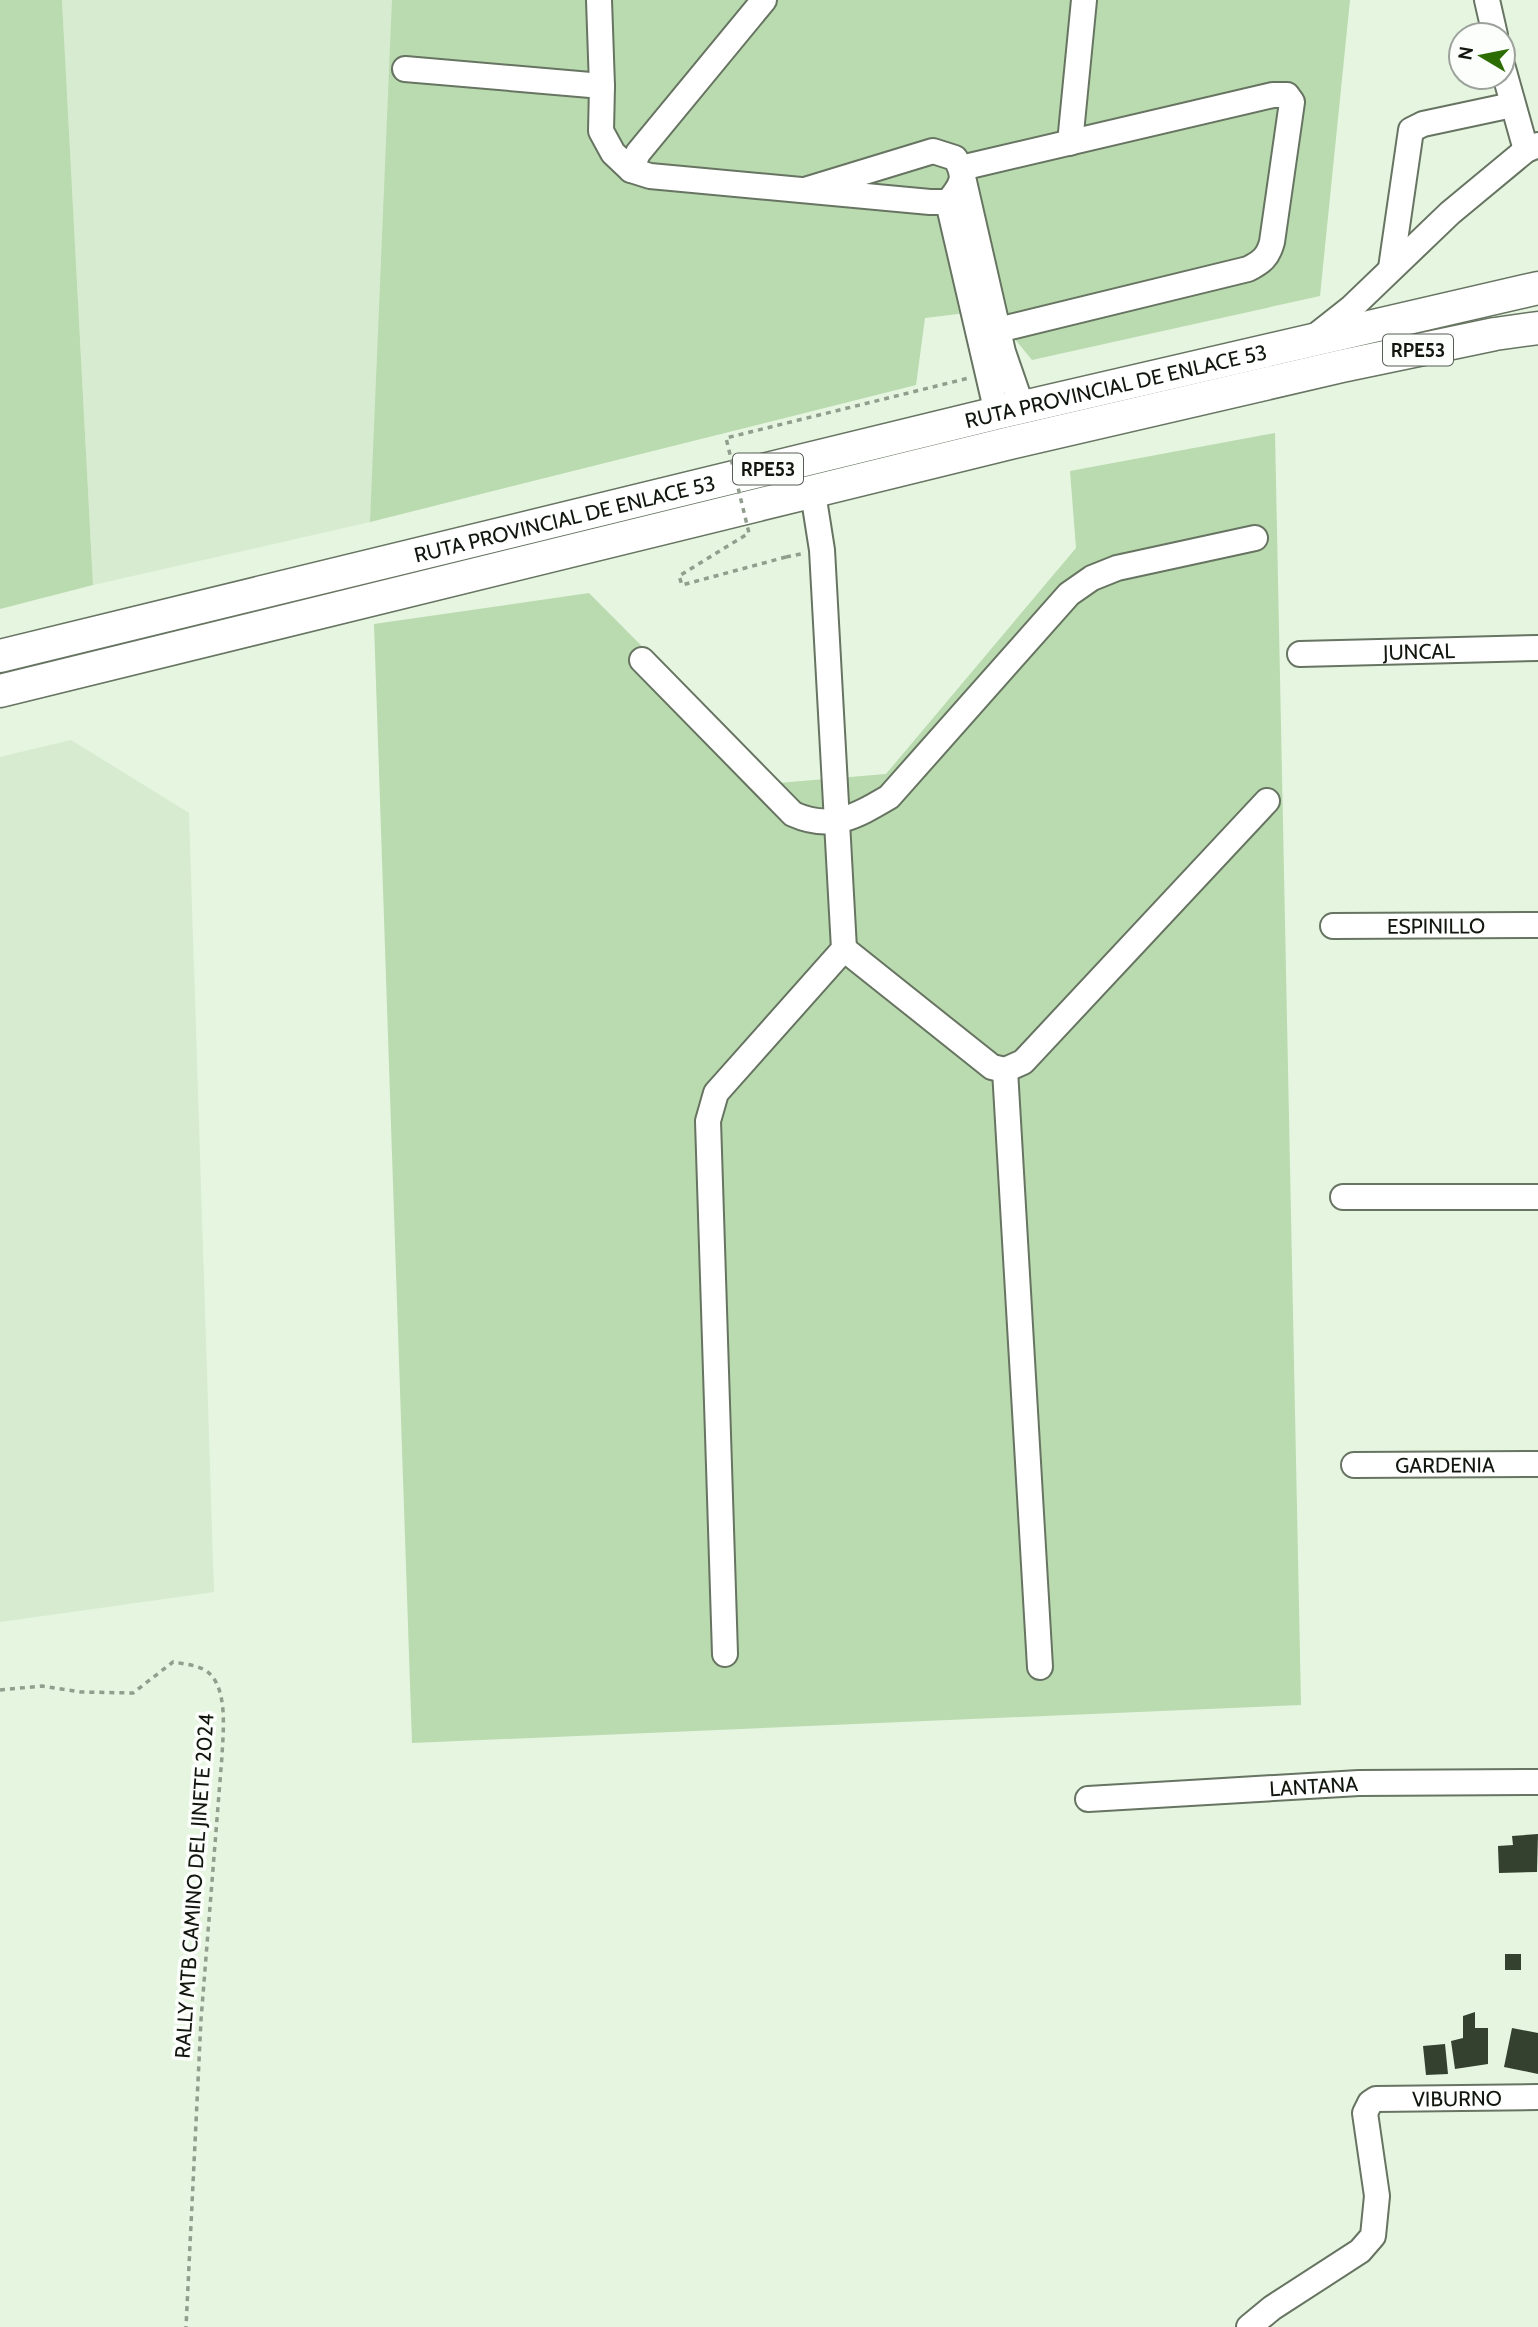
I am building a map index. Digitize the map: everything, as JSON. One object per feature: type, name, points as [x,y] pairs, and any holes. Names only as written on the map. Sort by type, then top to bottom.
[{"type":"main road","name":"RUTA PROVINCIAL DE ENLACE 53","points":[[0,656],[1010,410],[1538,288]]},
{"type":"main road","name":"RUTA PROVINCIAL DE ENLACE 53","points":[[0,691],[1010,443],[1342,366],[1494,334],[1538,328]]},
{"type":"street","points":[[599,0],[601,131],[613,153],[631,170],[650,176],[948,202]]},
{"type":"street","points":[[631,170],[638,153],[764,0]]},
{"type":"street","points":[[1070,143],[1084,0]]},
{"type":"street","points":[[1487,0],[1492,21]]},
{"type":"street","points":[[405,69],[602,86]]},
{"type":"street","points":[[1313,339],[1450,214],[1532,147],[1512,105],[1509,91]]},
{"type":"street","points":[[962,172],[1273,94],[1287,95],[1293,102],[1272,242],[1270,252],[1263,261],[1248,269],[998,330]]},
{"type":"street","points":[[1391,268],[1411,130],[1423,124],[1512,105]]},
{"type":"street","points":[[805,190],[933,151],[955,158],[962,172],[1003,352],[1010,410]]},
{"type":"street","points":[[948,202],[957,191],[962,172]]},
{"type":"street","points":[[948,202],[1010,410]]},
{"type":"street","points":[[725,1654],[708,1121],[716,1093],[844,949],[822,550],[813,493]]},
{"type":"street","points":[[642,660],[793,814],[820,822],[836,822],[859,814],[889,797],[1069,594],[1092,579],[1117,568],[1255,538]]},
{"type":"street","name":"JUNCAL","points":[[1300,654],[1538,648]]},
{"type":"street","points":[[844,949],[992,1068],[1005,1070],[1023,1062],[1267,801]]},
{"type":"street","name":"ESPINILLO","points":[[1333,926],[1538,925]]},
{"type":"street","points":[[1005,1070],[1040,1667]]},
{"type":"street","points":[[1343,1197],[1538,1197]]},
{"type":"street","name":"GARDENIA","points":[[1354,1465],[1538,1464]]},
{"type":"street","name":"LANTANA","points":[[1088,1799],[1359,1783],[1538,1782]]},
{"type":"street","name":"VIBURNO","points":[[1249,2327],[1272,2308],[1360,2251],[1373,2236],[1377,2196],[1365,2113],[1370,2103],[1376,2099],[1538,2097]]},
{"type":"path","points":[[786,557],[682,585],[679,576],[749,533],[726,438],[969,378]]},
{"type":"path","name":"RALLY MTB CAMINO DEL JINETE 2024","points":[[0,1690],[42,1686],[81,1692],[134,1693],[173,1662],[193,1666],[210,1674],[220,1694],[223,1716],[222,1756],[201,2020],[186,2327]]},
{"type":"shaded area","points":[[0,0],[62,0],[93,585],[0,609]]},
{"type":"shaded area","points":[[62,0],[399,0],[370,522],[93,585]]},
{"type":"shaded area","points":[[392,0],[1350,0],[1320,296],[1032,360],[991,310],[925,318],[916,385],[370,522]]},
{"type":"shaded area","points":[[1275,433],[1301,1705],[412,1743],[374,624],[589,593],[778,783],[886,774],[1076,548],[1070,471]]},
{"type":"shaded area","points":[[71,740],[189,813],[214,1592],[0,1622],[0,757]]},
{"type":"building","points":[[1538,1834],[1537,1872],[1499,1873],[1498,1846],[1513,1845],[1512,1836]]},
{"type":"building","points":[[1505,1954],[1521,1954],[1521,1970],[1505,1970]]},
{"type":"building","points":[[1475,2012],[1475,2028],[1488,2028],[1488,2064],[1455,2069],[1451,2041],[1463,2038],[1463,2016]]},
{"type":"building","points":[[1512,2028],[1538,2033],[1538,2074],[1504,2067]]},
{"type":"building","points":[[1445,2044],[1448,2074],[1426,2075],[1423,2046]]}]
